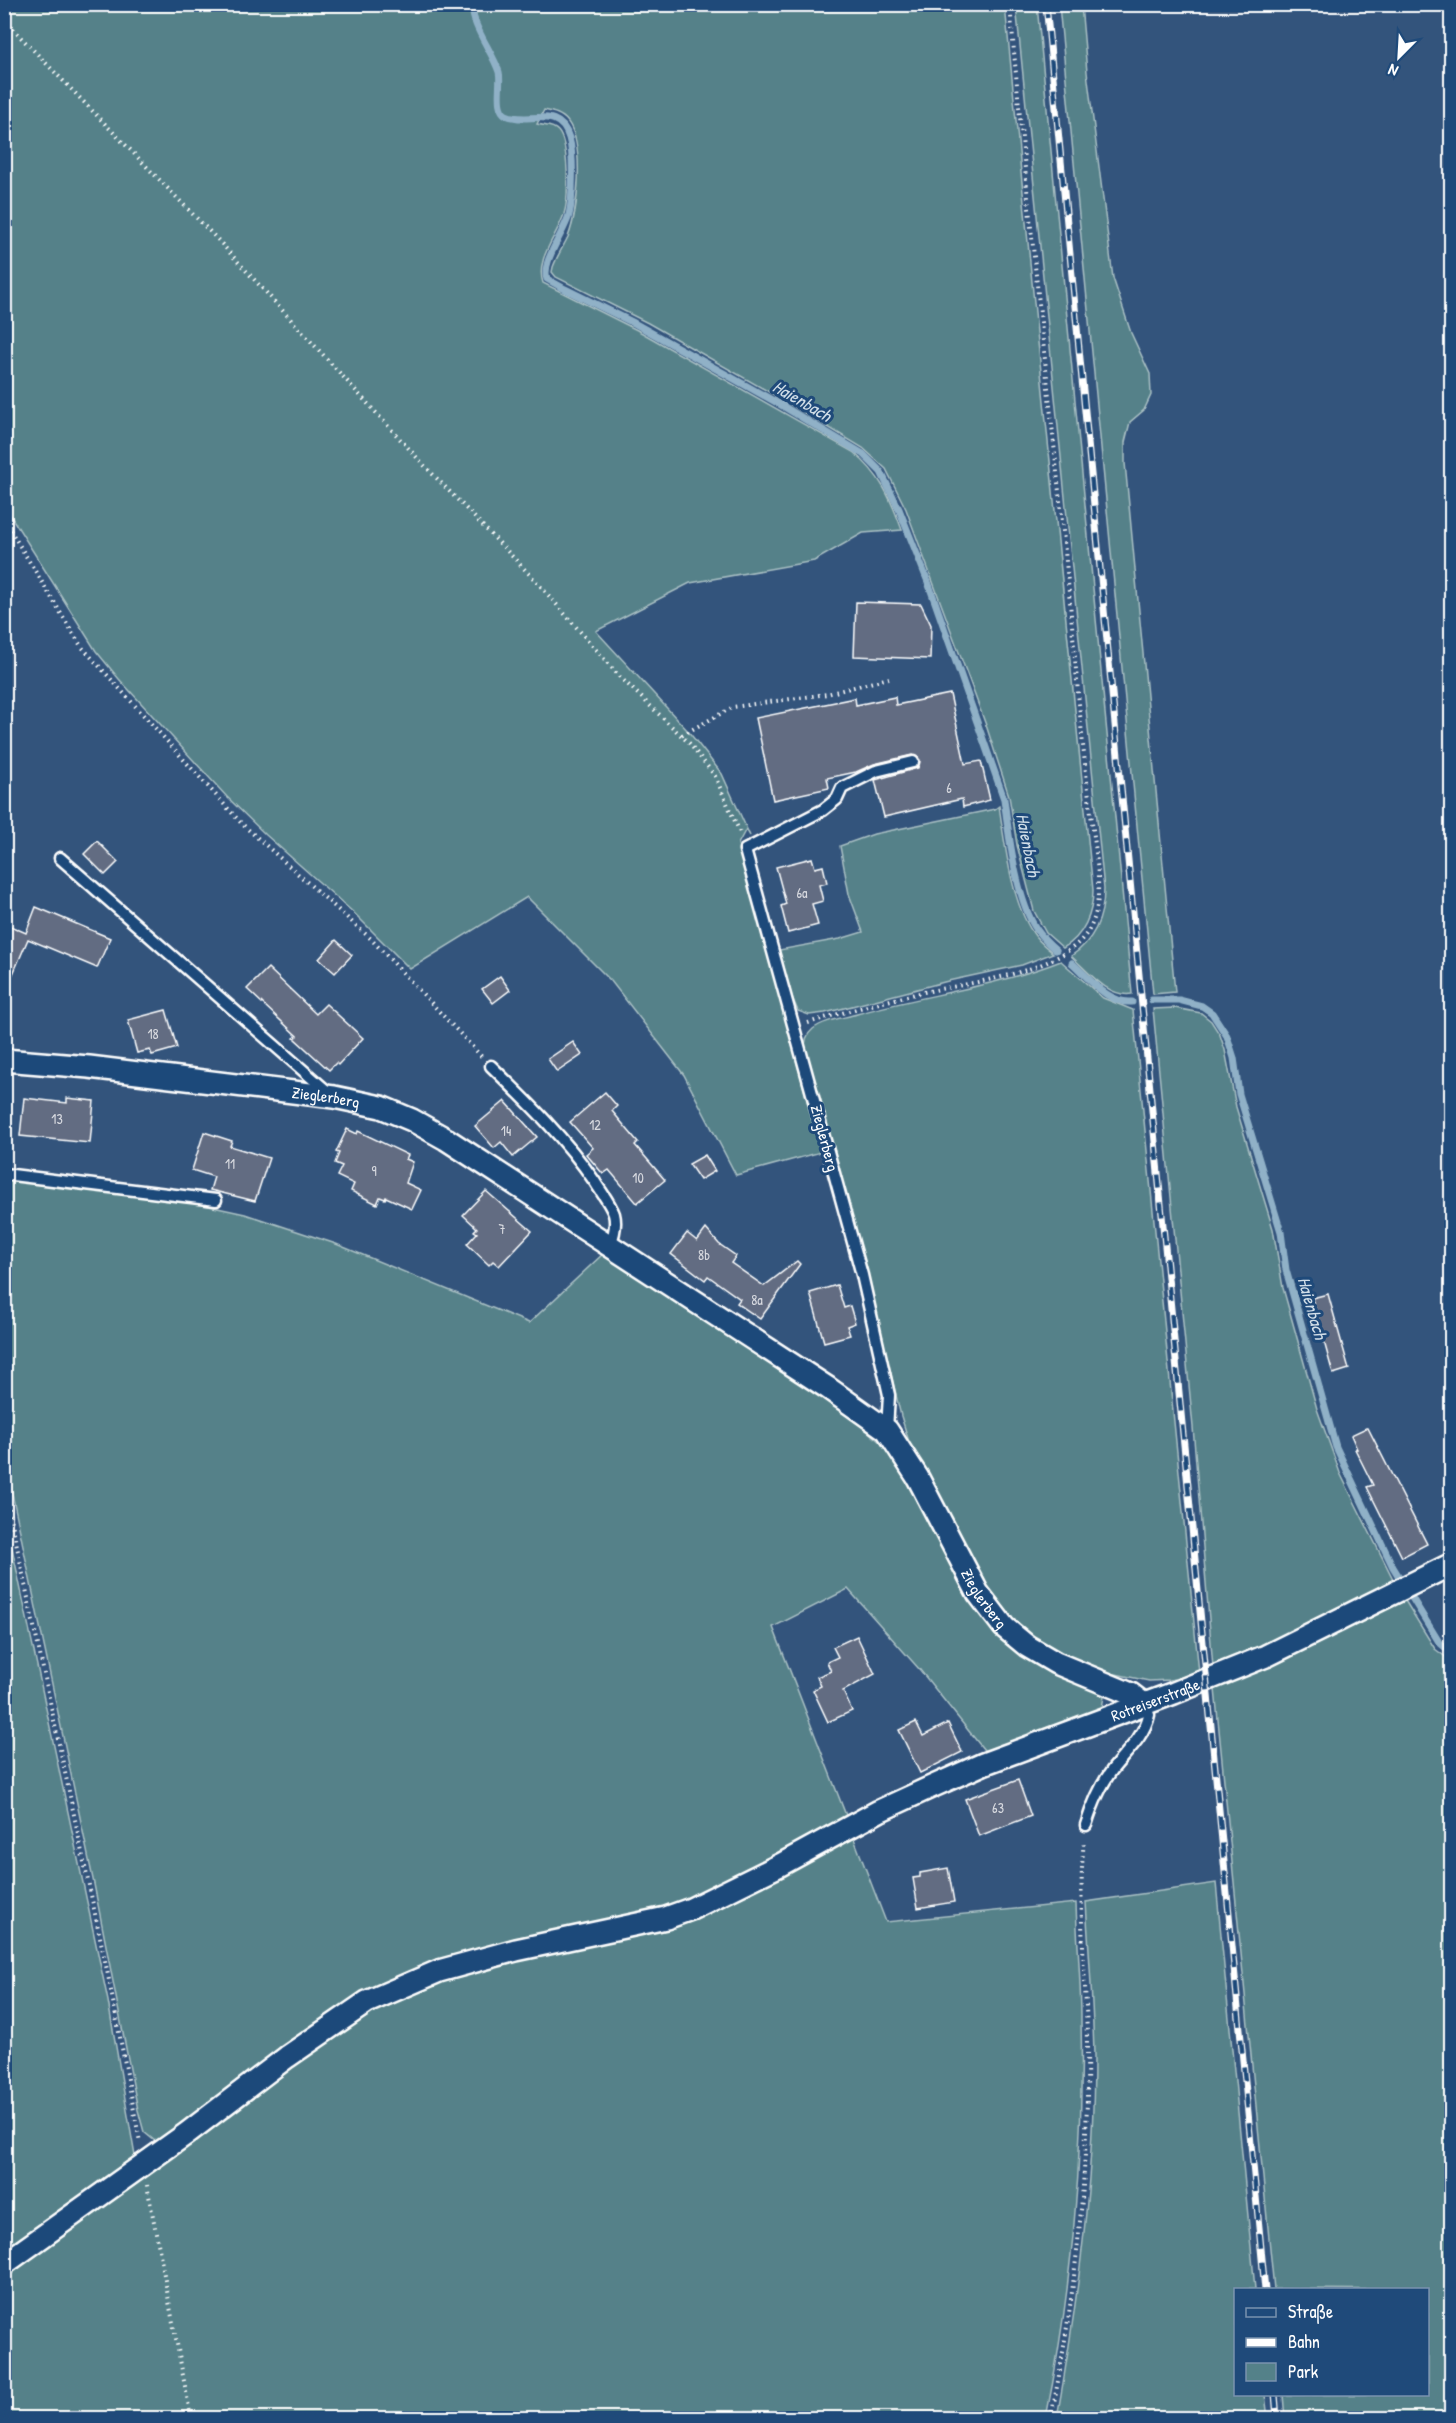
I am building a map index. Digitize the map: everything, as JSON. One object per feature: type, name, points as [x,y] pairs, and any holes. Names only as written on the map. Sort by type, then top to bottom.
[{"type":"street","name":"Zieglerberg","points":[[4,1060],[89,1067],[334,1097],[381,1107],[412,1120],[610,1245],[828,1388],[887,1430],[918,1478],[978,1593],[1004,1627],[1027,1646],[1056,1663],[1131,1694],[1144,1704]]},
{"type":"street","name":"Rotreiserstraße","points":[[4,2264],[287,2056],[367,2001],[439,1971],[516,1950],[666,1918],[691,1909],[854,1825],[983,1764],[1266,1656],[1452,1564]]},
{"type":"lane","points":[[745,850],[823,810],[837,799],[842,788],[876,771],[913,762]]},
{"type":"lane","name":"Zieglerberg","points":[[745,850],[862,1275],[889,1395],[887,1430]]},
{"type":"lane","points":[[60,858],[334,1097]]},
{"type":"lane","points":[[491,1066],[570,1149],[599,1188],[615,1221],[610,1245]]},
{"type":"lane","points":[[4,1174],[216,1200]]},
{"type":"lane","points":[[1086,1825],[1096,1797],[1106,1779],[1147,1723],[1149,1715],[1144,1704]]},
{"type":"path","points":[[794,1027],[916,994],[1022,971],[1043,964],[1068,952],[1076,945],[1091,926],[1097,907],[1097,873],[1079,706],[1066,547],[1053,441],[1010,4]]},
{"type":"path","points":[[4,20],[227,249],[422,463],[536,581],[619,676],[682,735],[719,784],[739,829],[745,850]]},
{"type":"path","points":[[4,520],[81,646],[242,824],[371,939],[491,1066]]},
{"type":"path","points":[[682,735],[734,707],[827,694],[889,678]]},
{"type":"path","points":[[4,1485],[108,1975],[191,2418]]},
{"type":"path","points":[[1051,2418],[1069,2315],[1084,2163],[1088,2048],[1081,1881],[1086,1825]]},
{"type":"green space","points":[[4,5],[1005,5],[1093,890],[1089,915],[1077,937],[1063,948],[1046,933],[1034,911],[1017,845],[1009,796],[987,728],[906,509],[886,469],[863,448],[785,401],[648,323],[556,277],[552,272],[553,267],[568,237],[575,212],[578,179],[577,146],[566,119],[544,110],[537,124],[554,128],[562,137],[567,184],[564,214],[544,256],[541,274],[543,283],[637,330],[853,452],[878,478],[902,530],[863,533],[814,561],[690,583],[596,631],[688,731],[722,774],[750,836],[746,829],[738,844],[821,1152],[736,1175],[684,1075],[611,981],[527,897],[410,969],[354,913],[227,797],[119,679],[96,651],[5,507]]},
{"type":"green space","points":[[1016,5],[1037,5],[1132,994],[1123,994],[1107,988],[1071,956],[1086,943],[1096,927],[1102,909],[1104,889]]},
{"type":"green space","points":[[1059,5],[1081,5],[1087,72],[1113,278],[1131,333],[1150,374],[1151,395],[1144,410],[1130,422],[1125,442],[1125,463],[1175,992],[1153,994]]},
{"type":"green space","points":[[999,806],[1010,872],[1019,905],[1035,936],[1053,953],[1022,965],[948,981],[825,1013],[809,1015],[798,1011],[779,950],[840,939],[863,932],[849,894],[840,846],[874,834],[995,809]]},
{"type":"green space","points":[[1061,961],[1103,998],[1133,1010],[1199,1673],[1170,1680],[1149,1681],[1106,1672],[1047,1650],[1012,1623],[988,1594],[910,1445],[868,1279],[805,1049],[806,1038],[811,1031],[828,1021],[1011,978]]},
{"type":"green space","points":[[1175,1008],[1201,1013],[1211,1021],[1220,1035],[1236,1107],[1273,1229],[1283,1288],[1317,1409],[1340,1473],[1394,1581],[1312,1623],[1213,1667],[1193,1427],[1153,1009]]},
{"type":"green space","points":[[4,1179],[190,1202],[245,1214],[336,1244],[529,1323],[603,1254],[815,1392],[857,1422],[881,1443],[917,1496],[963,1586],[982,1615],[1006,1641],[1100,1692],[1104,1697],[1102,1707],[1096,1713],[993,1752],[984,1750],[920,1670],[848,1589],[773,1627],[847,1818],[713,1889],[663,1910],[428,1965],[394,1978],[354,1999],[167,2135],[155,2141],[144,2132],[138,2110],[94,1884],[5,1460]]},
{"type":"green space","points":[[4,1510],[108,2001],[135,2156],[130,2164],[4,2256]]},
{"type":"green space","points":[[1404,1599],[1435,1649],[1451,1661],[1451,2418],[1285,2418],[1283,2396],[1429,2396],[1429,2288],[1274,2288],[1215,1689],[1342,1632]]},
{"type":"green space","points":[[853,1836],[886,1922],[1076,1903],[1081,2071],[1078,2171],[1063,2320],[1046,2418],[5,2418],[4,2274],[334,2033],[405,1991],[516,1959],[659,1929]]},
{"type":"green space","points":[[1216,1883],[1255,2288],[1234,2288],[1234,2396],[1265,2396],[1268,2418],[1057,2418],[1078,2283],[1091,2147],[1094,2056],[1086,1902]]},
{"type":"building","points":[[856,602],[921,604],[931,625],[930,659],[854,656]]},
{"type":"building","points":[[950,694],[965,764],[981,761],[990,800],[963,807],[962,799],[884,817],[875,780],[918,768],[920,760],[912,755],[827,778],[829,788],[773,800],[756,718],[855,698],[856,705],[895,697],[896,705]]},
{"type":"building","points":[[97,841],[118,862],[105,875],[84,854]]},
{"type":"building","points":[[812,858],[815,868],[823,866],[827,883],[819,885],[823,901],[812,904],[818,925],[788,933],[781,906],[786,904],[776,867]]},
{"type":"building","points":[[36,907],[110,938],[97,968],[28,939],[4,995],[4,935],[8,925],[26,933]]},
{"type":"building","points":[[336,940],[352,955],[335,973],[319,959]]},
{"type":"building","points":[[268,968],[316,1014],[326,1004],[363,1038],[338,1065],[336,1063],[329,1070],[294,1038],[297,1036],[247,989]]},
{"type":"building","points":[[500,976],[510,990],[493,1003],[482,989]]},
{"type":"building","points":[[166,1010],[177,1048],[152,1055],[150,1050],[137,1053],[128,1020]]},
{"type":"building","points":[[573,1042],[582,1055],[557,1072],[548,1059]]},
{"type":"building","points":[[605,1092],[617,1106],[612,1111],[638,1142],[635,1145],[665,1180],[637,1203],[609,1170],[603,1174],[586,1154],[593,1148],[570,1122]]},
{"type":"building","points":[[24,1098],[67,1103],[67,1098],[94,1101],[90,1143],[20,1136]]},
{"type":"building","points":[[505,1101],[537,1137],[513,1157],[501,1142],[494,1148],[475,1126]]},
{"type":"building","points":[[347,1129],[357,1134],[358,1131],[408,1155],[406,1159],[413,1162],[406,1183],[421,1190],[412,1209],[386,1197],[385,1199],[380,1197],[377,1204],[351,1191],[354,1184],[337,1176],[342,1166],[335,1163],[339,1153],[336,1152]]},
{"type":"building","points":[[204,1132],[232,1141],[230,1146],[269,1158],[255,1201],[210,1190],[214,1177],[192,1170]]},
{"type":"building","points":[[705,1155],[715,1171],[700,1180],[689,1164]]},
{"type":"building","points":[[486,1191],[532,1231],[499,1266],[493,1261],[489,1265],[467,1244],[477,1233],[474,1231],[477,1228],[463,1215]]},
{"type":"building","points":[[706,1229],[719,1244],[736,1256],[731,1263],[764,1286],[797,1261],[800,1264],[760,1319],[737,1303],[740,1299],[708,1276],[705,1280],[671,1254],[687,1233],[697,1241]]},
{"type":"building","points":[[837,1285],[844,1308],[850,1306],[855,1323],[847,1326],[850,1335],[824,1342],[810,1293]]},
{"type":"building","points":[[1328,1294],[1349,1369],[1333,1374],[1312,1298]]},
{"type":"building","points":[[1366,1428],[1427,1544],[1402,1557],[1367,1487],[1373,1485],[1355,1449],[1357,1449],[1351,1435]]},
{"type":"building","points":[[857,1636],[875,1674],[843,1691],[852,1711],[828,1722],[813,1690],[821,1686],[817,1677],[831,1671],[827,1662],[838,1657],[833,1647]]},
{"type":"building","points":[[916,1722],[923,1736],[948,1723],[962,1752],[920,1773],[899,1730]]},
{"type":"building","points":[[1018,1780],[1031,1816],[979,1836],[965,1799]]},
{"type":"building","points":[[948,1868],[954,1902],[918,1908],[913,1878],[920,1877],[920,1873]]},
{"type":"waterway","name":"Haienbach","points":[[473,4],[478,29],[499,72],[499,101],[502,112],[514,117],[550,118],[558,121],[564,128],[571,145],[572,188],[569,215],[547,264],[547,279],[634,323],[781,405],[863,454],[881,472],[899,509],[928,582],[1004,799],[1014,867],[1024,902],[1037,930],[1056,950]]},
{"type":"waterway","name":"Haienbach","points":[[1072,963],[1107,994],[1123,1002],[1132,1002]]},
{"type":"waterway","name":"Haienbach","points":[[1152,1000],[1179,1000],[1202,1006],[1212,1013],[1227,1036],[1234,1058],[1239,1094],[1281,1232],[1286,1270],[1336,1447],[1393,1567],[1439,1642],[1452,1653]]},
{"type":"railway","points":[[1046,4],[1265,2288]]},
{"type":"railway","points":[[1275,2396],[1277,2418]]}]
